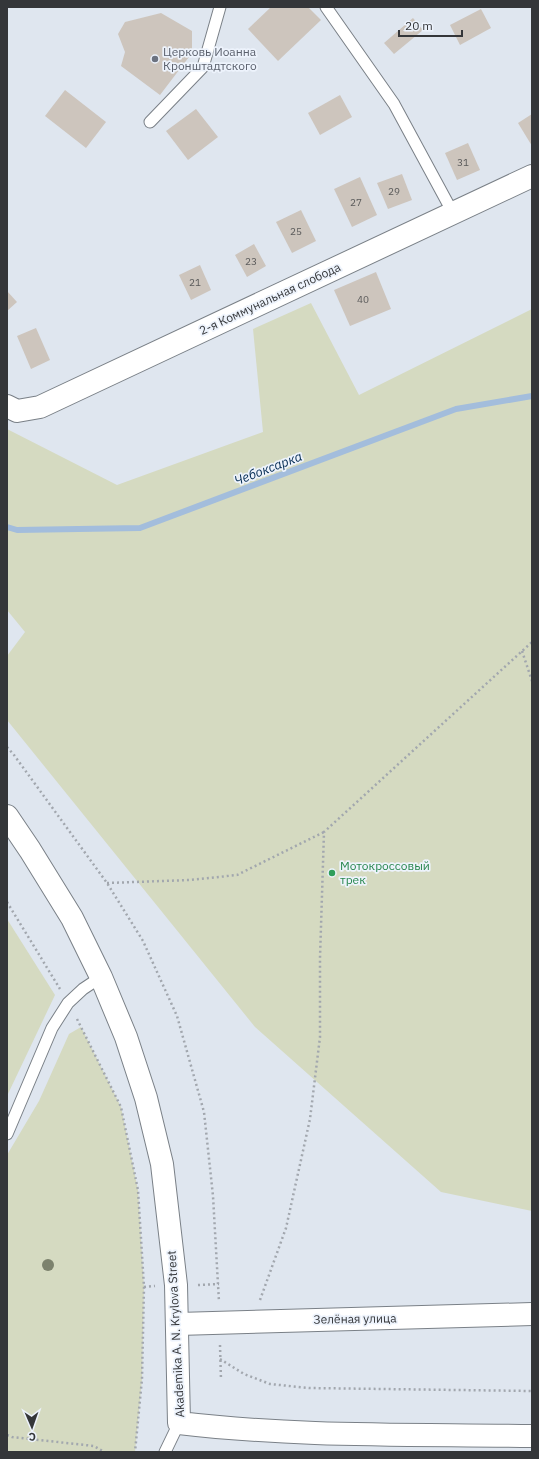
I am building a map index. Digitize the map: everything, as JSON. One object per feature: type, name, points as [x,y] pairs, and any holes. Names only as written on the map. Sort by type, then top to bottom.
[{"type":"main road","name":"2-я Коммунальная слобода","points":[[7,406],[18,411],[40,407],[532,176]]},
{"type":"main road","name":"Akademika A. N. Krylova Street","points":[[7,816],[72,918],[101,977],[126,1037],[146,1098],[162,1164],[176,1285],[179,1423],[292,1433],[532,1436]]},
{"type":"main road","name":"Akademika A. N. Krylova Street","points":[[7,828],[30,850]]},
{"type":"main road","name":"Зелёная улица","points":[[178,1324],[532,1314]]},
{"type":"lane","points":[[150,122],[203,67],[220,7]]},
{"type":"lane","points":[[326,7],[394,104],[454,213]]},
{"type":"lane","points":[[7,1134],[52,1028],[68,1004],[83,989],[101,977]]},
{"type":"lane","points":[[165,1452],[179,1423]]},
{"type":"path","points":[[107,883],[190,880],[238,875],[324,832],[532,642]]},
{"type":"path","points":[[522,651],[532,681]]},
{"type":"path","points":[[7,747],[107,883],[143,942],[180,1023],[204,1112],[213,1196],[219,1305]]},
{"type":"path","points":[[252,1321],[286,1228],[310,1119],[320,1038],[320,958],[324,832]]},
{"type":"path","points":[[7,902],[54,979]]},
{"type":"path","points":[[81,1027],[121,1107],[138,1190],[144,1287],[142,1379],[135,1452]]},
{"type":"path","points":[[197,1285],[219,1284]]},
{"type":"path","points":[[144,1287],[158,1286]]},
{"type":"path","points":[[220,1344],[221,1380]]},
{"type":"path","points":[[220,1359],[244,1374],[270,1384],[309,1388],[532,1391]]},
{"type":"path","points":[[7,1436],[94,1446],[104,1452]]},
{"type":"green space","name":"Мотокроссовый трек","points":[[311,303],[359,395],[532,309],[532,1211],[441,1192],[255,1027],[7,720],[7,656],[25,632],[7,610],[7,429],[117,485],[263,432],[253,329]]},
{"type":"green space","points":[[7,919],[55,995],[7,1096]]},
{"type":"green space","points":[[81,1027],[121,1107],[138,1190],[144,1287],[142,1379],[135,1452],[7,1452],[7,1155],[39,1101],[69,1034]]},
{"type":"building","points":[[271,7],[308,7],[321,20],[278,61],[248,29]]},
{"type":"building","points":[[481,9],[491,28],[460,45],[450,25]]},
{"type":"building","name":"Церковь Иоанна Кронштадтского","points":[[161,13],[192,31],[192,53],[160,95],[121,66],[125,52],[118,34],[125,22]]},
{"type":"building","points":[[413,18],[423,30],[394,54],[384,43]]},
{"type":"building","points":[[65,90],[106,122],[86,148],[45,116]]},
{"type":"building","points":[[340,95],[352,117],[320,135],[308,113]]},
{"type":"building","points":[[196,109],[218,137],[188,160],[166,131]]},
{"type":"building","points":[[532,114],[532,146],[518,123]]},
{"type":"building","points":[[468,143],[480,170],[457,180],[445,153]]},
{"type":"building","points":[[402,174],[412,200],[388,209],[377,183]]},
{"type":"building","points":[[360,177],[377,215],[352,227],[334,189]]},
{"type":"building","points":[[301,210],[316,241],[292,253],[276,222]]},
{"type":"building","points":[[254,244],[266,266],[247,277],[235,255]]},
{"type":"building","points":[[200,265],[211,290],[191,300],[179,275]]},
{"type":"building","points":[[376,272],[391,309],[350,326],[334,290]]},
{"type":"building","points":[[7,291],[17,302],[7,311]]},
{"type":"building","points":[[36,328],[50,360],[31,369],[17,336]]},
{"type":"waterway","name":"Чебоксарка","points":[[7,527],[17,530],[140,528],[456,409],[532,396]]},
{"type":"place","name":"Церковь Иоанна Кронштадтского","points":[[155,59]]},
{"type":"place","name":"Мотокроссовый трек","points":[[332,873]]}]
